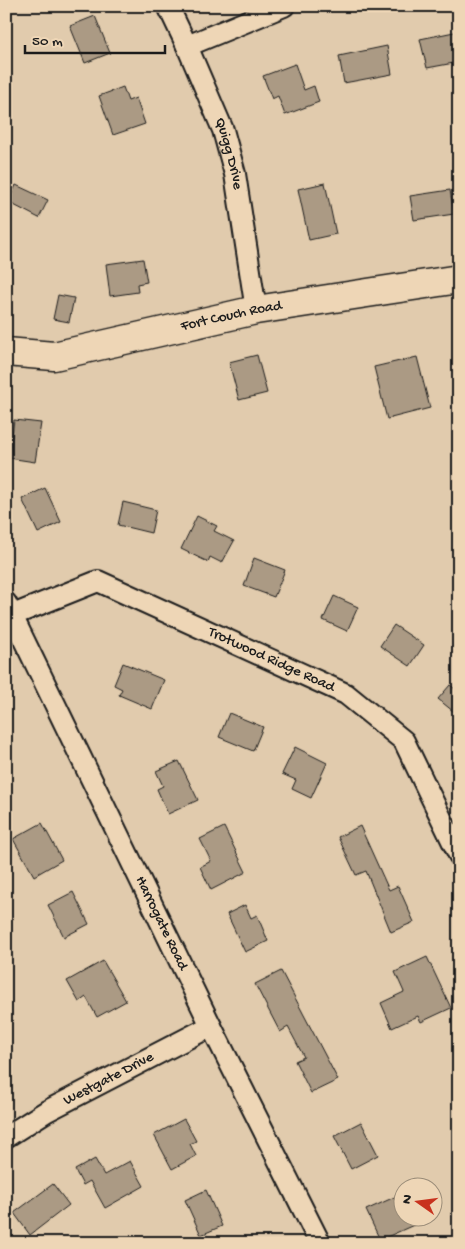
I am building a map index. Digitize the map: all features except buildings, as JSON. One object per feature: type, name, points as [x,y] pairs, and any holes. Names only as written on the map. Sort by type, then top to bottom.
[{"type":"street","name":"Quigg Drive","points":[[168,6],[223,130],[235,174],[256,310]]},
{"type":"street","points":[[187,46],[284,6]]},
{"type":"street","name":"Fort Couch Road","points":[[6,352],[54,356],[256,310],[459,279]]},
{"type":"street","name":"Trotwood Ridge Road","points":[[9,609],[98,581],[346,694],[404,742],[459,855]]},
{"type":"street","name":"Harrogate Road","points":[[9,609],[320,1243]]},
{"type":"street","name":"Westgate Drive","points":[[6,1137],[47,1111],[212,1026]]}]
